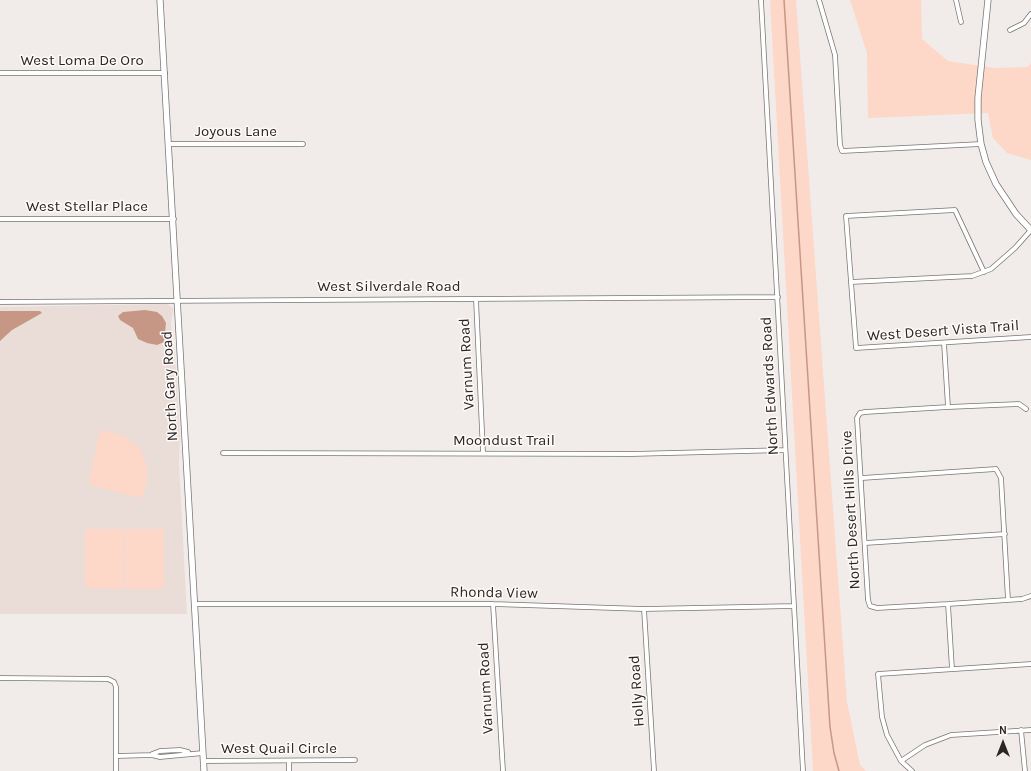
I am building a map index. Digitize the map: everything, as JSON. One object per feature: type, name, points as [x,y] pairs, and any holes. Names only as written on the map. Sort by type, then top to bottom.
[{"type":"street","name":"North Gary Road","points":[[160,0],[174,219],[204,771]]},
{"type":"street","name":"North Edwards Road","points":[[761,0],[803,771]]},
{"type":"street","points":[[818,0],[835,55],[840,145],[842,150],[981,144]]},
{"type":"street","points":[[956,0],[961,22]]},
{"type":"street","points":[[984,272],[955,210],[846,216],[851,282],[972,276],[984,272],[1000,261],[1031,230],[1016,214],[998,188],[986,162],[981,144],[978,120],[978,91],[988,0]]},
{"type":"street","points":[[1010,30],[1024,23],[1031,14]]},
{"type":"street","name":"West Loma De Oro","points":[[0,73],[165,73]]},
{"type":"street","name":"Joyous Lane","points":[[169,144],[303,144]]},
{"type":"street","name":"West Stellar Place","points":[[0,219],[174,219]]},
{"type":"street","name":"West Desert Vista Trail","points":[[851,282],[856,348],[1031,337]]},
{"type":"street","name":"West Silverdale Road","points":[[0,302],[778,297]]},
{"type":"street","name":"Varnum Road","points":[[476,299],[483,453]]},
{"type":"street","points":[[944,342],[948,407],[1019,404],[1026,409]]},
{"type":"street","name":"North Desert Hills Drive","points":[[948,407],[860,413],[857,418],[870,606],[877,608],[948,604]]},
{"type":"street","name":"Moondust Trail","points":[[223,453],[696,453],[785,450]]},
{"type":"street","points":[[862,478],[996,469],[1000,474],[1008,600]]},
{"type":"street","points":[[865,543],[1005,534]]},
{"type":"street","points":[[952,669],[948,604],[1008,600],[1031,596]]},
{"type":"street","name":"Rhonda View","points":[[194,604],[493,604],[644,609],[794,606]]},
{"type":"street","name":"Varnum Road","points":[[493,604],[502,771]]},
{"type":"street","name":"Holly Road","points":[[644,609],[654,771]]},
{"type":"street","points":[[912,771],[901,761],[885,729],[882,717],[878,674],[1031,664]]},
{"type":"street","points":[[0,678],[108,679],[114,682],[116,687],[116,771]]},
{"type":"street","points":[[1021,730],[1025,771]]},
{"type":"street","points":[[901,761],[924,745],[951,735],[1031,730]]},
{"type":"street","points":[[116,756],[160,756],[203,752]]},
{"type":"street","name":"West Quail Circle","points":[[203,761],[355,760]]},
{"type":"street","points":[[289,761],[289,771]]},
{"type":"shaded area","points":[[770,0],[796,0],[847,702],[860,765],[866,771],[813,771]]},
{"type":"shaded area","points":[[850,0],[921,0],[922,39],[948,61],[994,68],[1027,67],[1031,63],[1031,160],[1007,153],[993,138],[988,113],[868,118],[867,53]]},
{"type":"shaded area","points":[[167,304],[173,308],[171,323],[175,356],[180,436],[179,464],[187,614],[0,614],[0,307]]},
{"type":"shaded area","points":[[145,310],[157,312],[162,316],[166,323],[164,342],[157,345],[138,339],[133,328],[120,320],[118,316],[123,312]]},
{"type":"shaded area","points":[[0,311],[40,311],[42,313],[12,330],[0,341]]},
{"type":"shaded area","points":[[100,430],[122,435],[141,450],[145,459],[148,476],[143,498],[91,486],[89,482]]},
{"type":"shaded area","points":[[85,529],[124,529],[123,589],[85,588]]},
{"type":"shaded area","points":[[125,529],[164,529],[164,589],[125,589]]},
{"type":"waterway","points":[[784,0],[830,727],[834,753],[839,771]]}]
